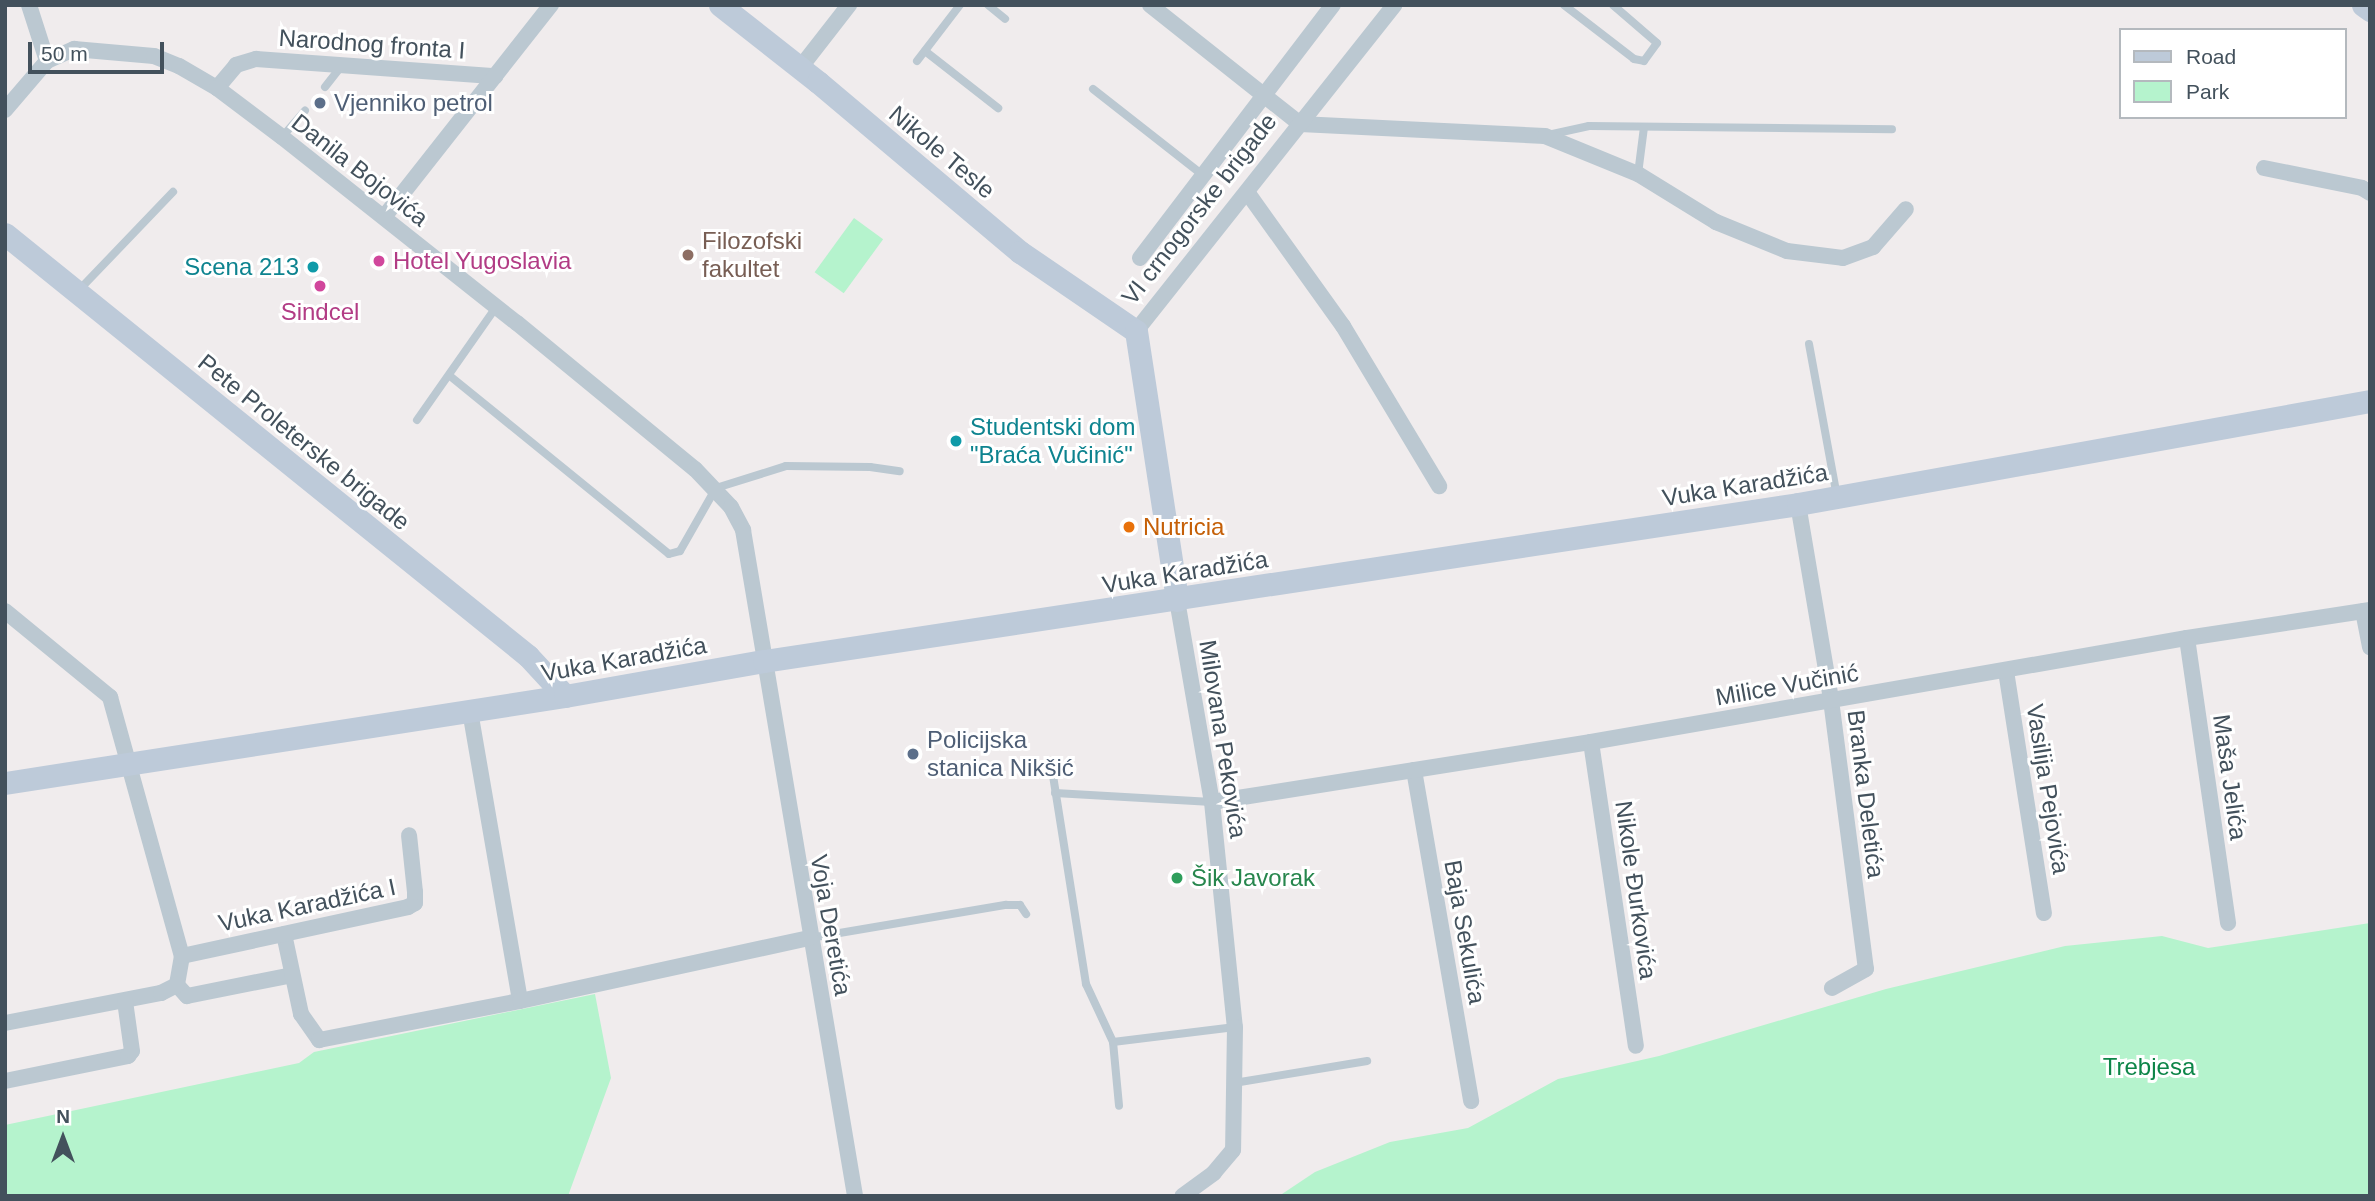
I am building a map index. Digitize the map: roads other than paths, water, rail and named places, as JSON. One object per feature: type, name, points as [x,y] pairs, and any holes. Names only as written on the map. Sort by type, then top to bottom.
[{"type":"street","points":[[29,5],[47,61]]},
{"type":"street","points":[[384,217],[551,5]]},
{"type":"street","name":"Nikole Tesle","points":[[720,5],[800,68],[1020,252],[1136,331]]},
{"type":"street","points":[[800,68],[849,5]]},
{"type":"street","points":[[1150,5],[1300,124],[1545,136],[1638,174],[1716,222],[1787,251],[1843,258],[1873,247],[1906,209]]},
{"type":"street","points":[[1140,258],[1266,97],[1333,5]]},
{"type":"street","name":"VI crnogorske brigade","points":[[1177,600],[1136,331],[1394,5]]},
{"type":"street","points":[[2363,5],[2370,10]]},
{"type":"street","name":"Danila Bojovića","points":[[5,110],[47,61],[74,49],[154,56],[218,88],[384,217],[716,488],[731,507],[743,530],[764,661]]},
{"type":"street","name":"Narodnog fronta I","points":[[218,88],[236,65],[245,60],[298,60],[495,76]]},
{"type":"street","points":[[2264,168],[2362,188],[2370,193]]},
{"type":"street","points":[[1247,191],[1343,326],[1439,486]]},
{"type":"street","name":"Pete Proleterske brigade","points":[[5,234],[528,656],[565,696]]},
{"type":"street","name":"Vuka Karadžića","points":[[5,783],[565,696],[764,661],[1798,504],[2370,401]]},
{"type":"street","name":"Branka Deletića","points":[[1798,504],[1831,701],[1866,968],[1832,988]]},
{"type":"street","name":"Milovana Pekovića","points":[[1177,600],[1212,802],[1235,1027],[1233,1150],[1214,1172],[1182,1196]]},
{"type":"street","points":[[2366,610],[2370,647]]},
{"type":"street","name":"Milice Vučinić","points":[[1212,802],[2366,610]]},
{"type":"street","points":[[5,611],[110,697],[182,956],[177,985]]},
{"type":"street","name":"Maša Jelića","points":[[2187,638],[2228,923]]},
{"type":"street","name":"Voja Deretića","points":[[764,661],[855,1196]]},
{"type":"street","name":"Vasilija Pejovića","points":[[2006,671],[2044,913]]},
{"type":"street","points":[[470,711],[520,1002]]},
{"type":"street","name":"Nikole Đurkovića","points":[[1591,741],[1636,1046]]},
{"type":"street","name":"Baja Sekulića","points":[[1414,770],[1471,1101]]},
{"type":"street","name":"Vuka Karadžića I","points":[[182,956],[415,903],[409,835]]},
{"type":"street","points":[[285,934],[301,1014],[319,1040],[520,1002],[810,938]]},
{"type":"street","points":[[177,985],[187,996],[292,975]]},
{"type":"street","points":[[5,1023],[161,993],[177,985]]},
{"type":"street","points":[[5,1081],[128,1056],[132,1051],[125,1000]]},
{"type":"lane","points":[[917,61],[960,5]]},
{"type":"lane","points":[[988,5],[1005,19]]},
{"type":"lane","points":[[1564,5],[1633,59],[1644,61],[1657,43],[1613,5]]},
{"type":"lane","points":[[925,51],[998,108]]},
{"type":"lane","points":[[325,87],[342,65]]},
{"type":"lane","points":[[1093,89],[1204,176]]},
{"type":"lane","points":[[282,137],[304,111]]},
{"type":"lane","points":[[1545,136],[1589,126],[1892,129]]},
{"type":"lane","points":[[1638,174],[1644,127]]},
{"type":"lane","points":[[77,292],[173,192]]},
{"type":"lane","points":[[417,420],[496,307]]},
{"type":"lane","points":[[1809,344],[1838,497]]},
{"type":"lane","points":[[450,376],[663,553],[675,554],[680,551],[716,488],[786,466],[870,467],[900,471]]},
{"type":"lane","points":[[1051,763],[1086,984],[1113,1042],[1119,1106]]},
{"type":"lane","points":[[1055,793],[1212,802]]},
{"type":"lane","points":[[810,938],[1006,905],[1020,905],[1026,914]]},
{"type":"lane","points":[[1113,1042],[1235,1027]]},
{"type":"lane","points":[[1234,1083],[1367,1061]]},
{"type":"place","name":"Vjenniko petrol","points":[[320,103]]},
{"type":"place","name":"Filozofski fakultet","points":[[688,255]]},
{"type":"place","name":"Hotel Yugoslavia","points":[[379,261]]},
{"type":"place","name":"Scena 213","points":[[313,267]]},
{"type":"place","name":"Sindcel","points":[[320,286]]},
{"type":"place","name":"Studentski dom \"Braća Vučinić\"","points":[[956,441]]},
{"type":"place","name":"Nutricia","points":[[1129,527]]},
{"type":"place","name":"Policijska stanica Nikšić","points":[[913,754]]},
{"type":"place","name":"Šik Javorak","points":[[1177,878]]},
{"type":"park label","name":"Trebjesa","points":[[2149,1067]]}]
